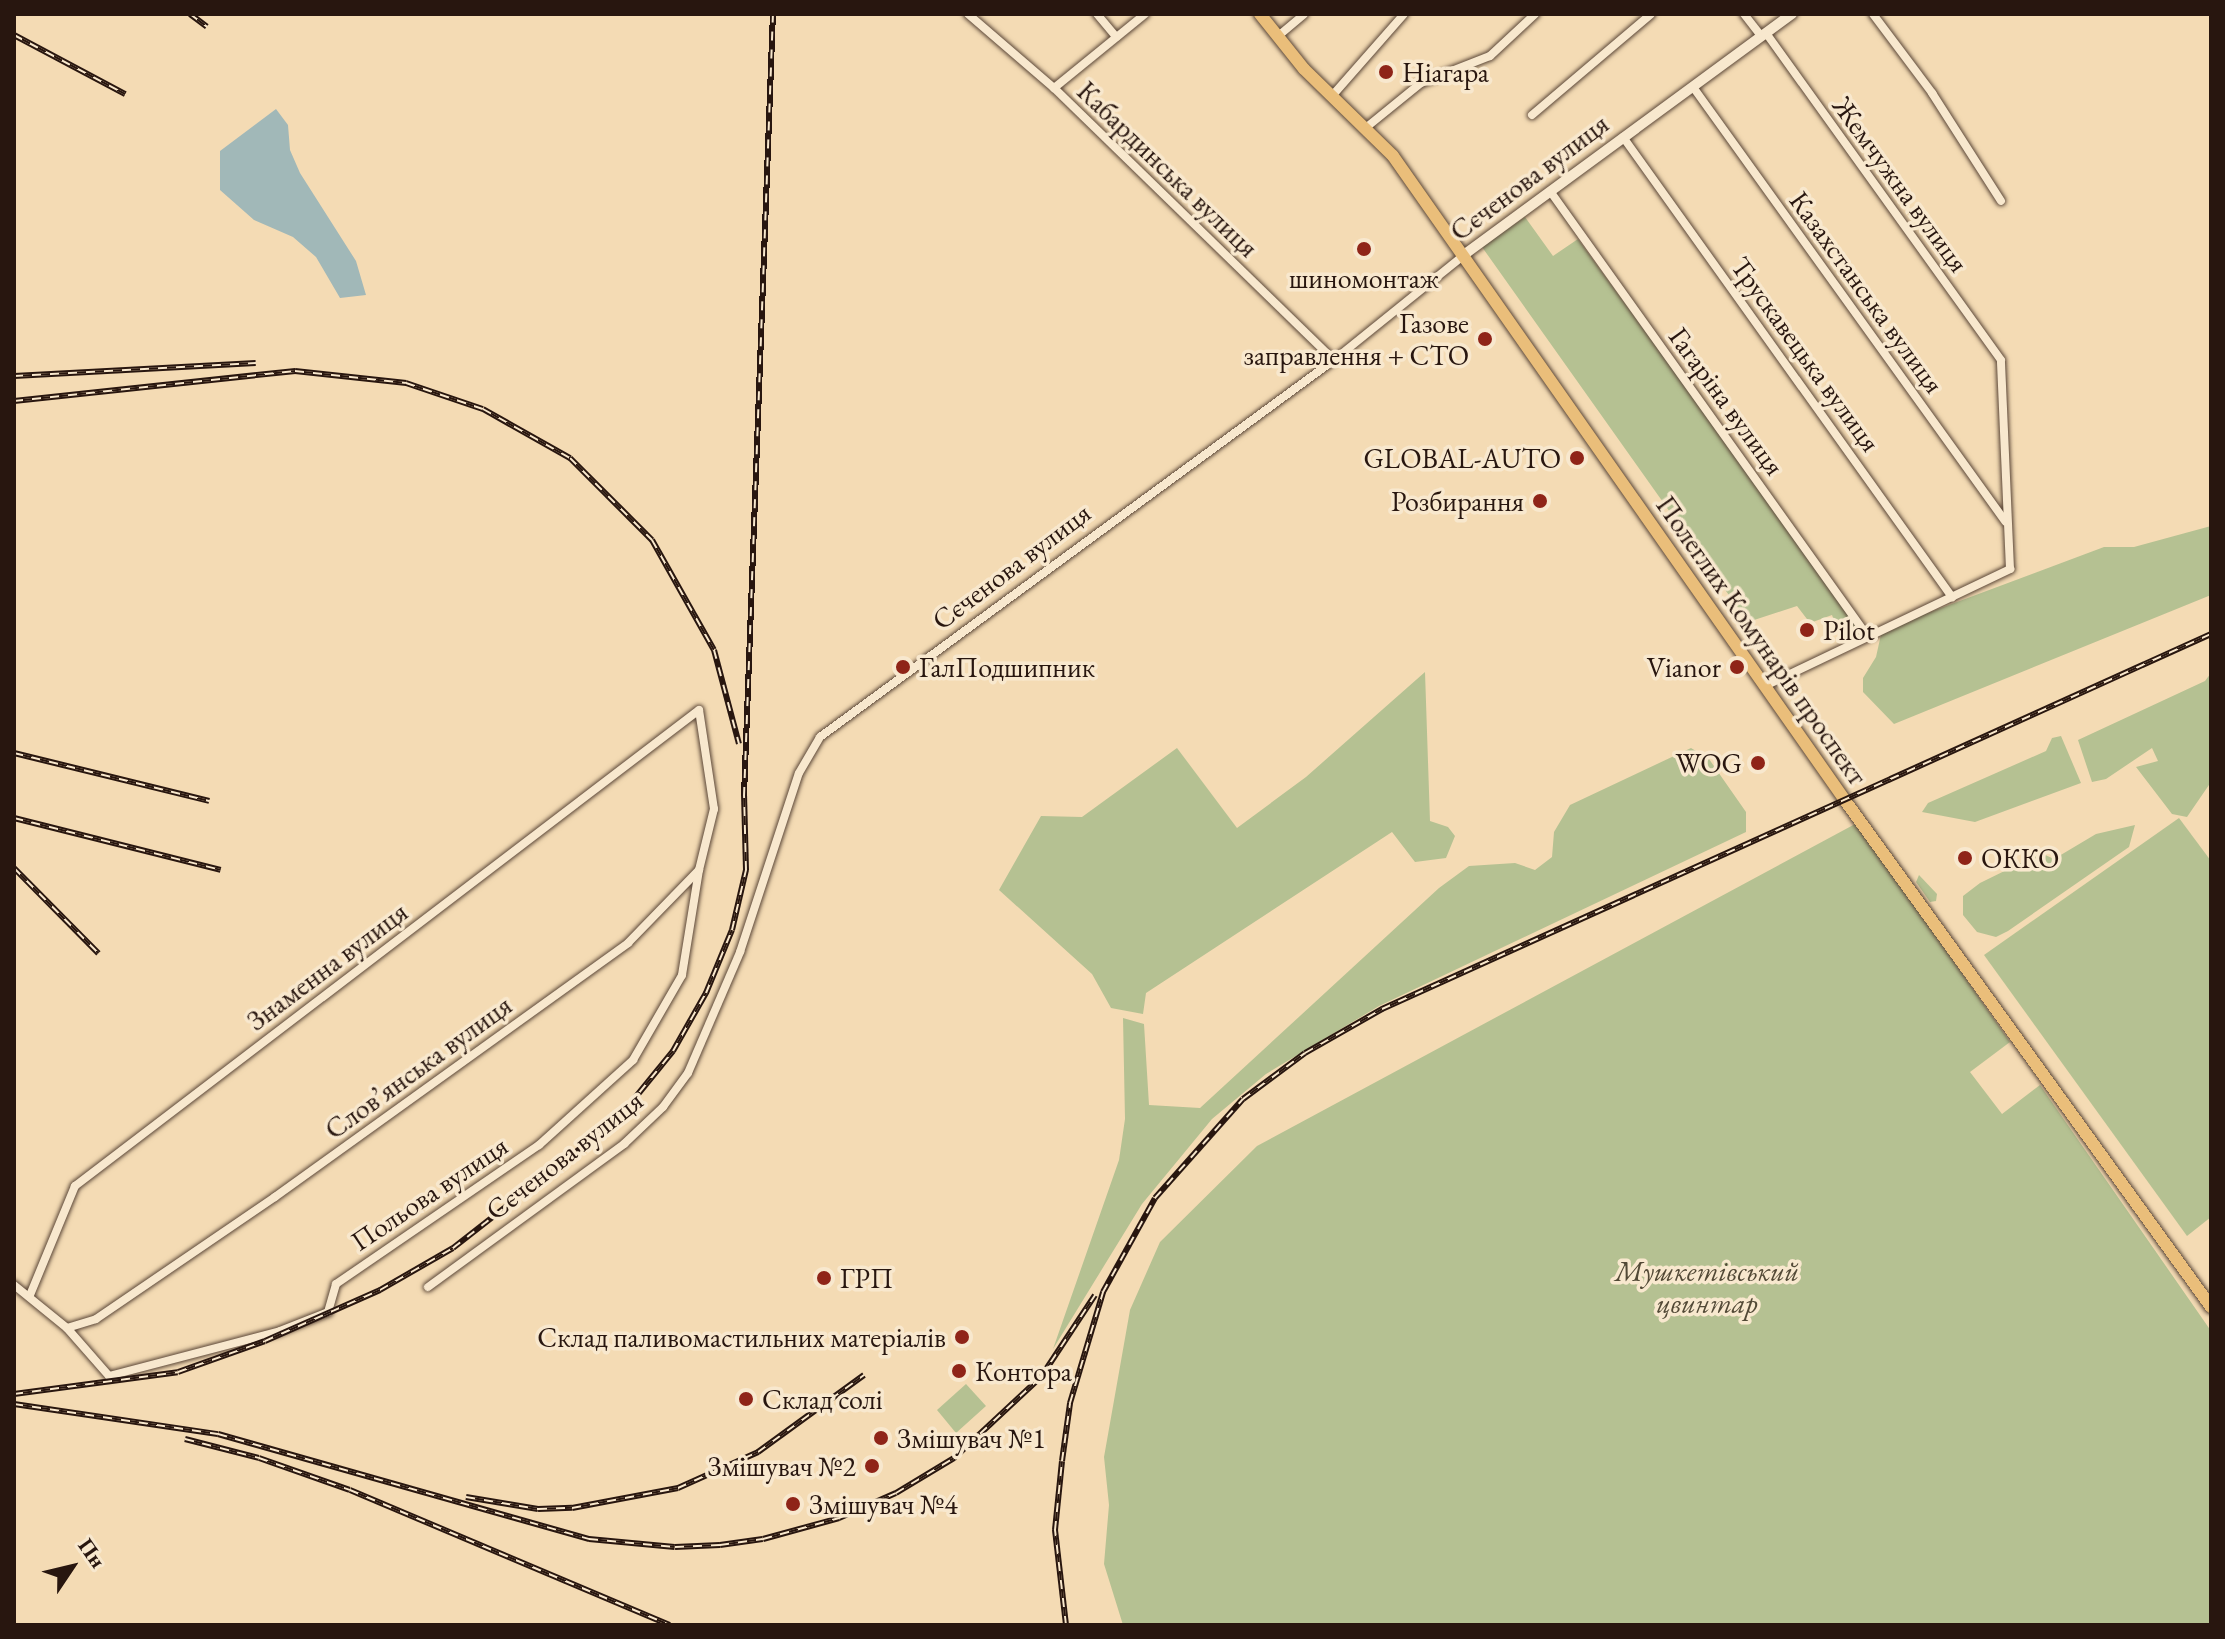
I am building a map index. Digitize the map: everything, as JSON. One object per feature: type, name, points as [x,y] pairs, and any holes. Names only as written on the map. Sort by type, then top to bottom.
[{"type":"main road","name":"Полеглих Комунарів проспект","points":[[1260,14],[1277,37],[1332,96],[1368,126],[1465,254],[1765,686],[2211,1307]]},
{"type":"street","name":"Кабардинська вулиця","points":[[968,14],[1054,88],[1334,360]]},
{"type":"street","points":[[1097,14],[1116,37]]},
{"type":"street","points":[[1054,88],[1145,14]]},
{"type":"street","points":[[1277,37],[1304,14]]},
{"type":"street","points":[[1332,96],[1404,14]]},
{"type":"street","points":[[1368,126],[1421,83],[1490,56],[1535,14]]},
{"type":"street","points":[[1532,115],[1651,14]]},
{"type":"street","name":"Жемчужна вулиця","points":[[1744,14],[1763,35],[2001,360],[2006,522]]},
{"type":"street","name":"Сєченова вулиця","points":[[428,1287],[624,1144],[663,1107],[688,1073],[729,981],[805,756],[820,737],[1334,360],[1465,254],[1792,14]]},
{"type":"street","points":[[1873,14],[1932,93],[2001,201]]},
{"type":"street","name":"Казахстанська вулиця","points":[[1693,87],[2006,522]]},
{"type":"street","name":"Трускавецька вулиця","points":[[1623,137],[1952,597]]},
{"type":"street","name":"Гагаріна вулиця","points":[[1550,191],[1868,637]]},
{"type":"street","points":[[1765,686],[2010,569],[2006,522]]},
{"type":"street","name":"Знаменна вулиця","points":[[30,1295],[75,1186],[699,710],[714,809],[699,870]]},
{"type":"street","name":"Слов’янська вулиця","points":[[67,1328],[96,1319],[262,1206],[628,943],[699,870]]},
{"type":"street","name":"Польова вулиця","points":[[67,1328],[109,1376],[280,1331],[328,1312],[336,1284],[539,1145],[633,1060],[682,975],[699,870]]},
{"type":"street","points":[[14,1285],[67,1328]]},
{"type":"green space","points":[[1525,217],[1553,256],[1578,239],[1856,622],[1857,635],[1842,642],[1832,615],[1810,623],[1797,606],[1748,622],[1482,247]]},
{"type":"green space","points":[[2211,526],[2211,595],[1894,724],[1863,692],[1863,678],[1876,657],[1882,630],[2104,547],[2134,547]]},
{"type":"green space","points":[[1425,672],[1430,821],[1448,827],[1455,836],[1446,858],[1415,862],[1392,832],[1146,993],[1143,1014],[1111,1008],[1092,974],[999,890],[1041,816],[1082,817],[1177,748],[1237,828],[1306,777]]},
{"type":"green space","points":[[2211,673],[2211,782],[2187,817],[2172,814],[2136,767],[2158,761],[2152,748],[2106,779],[2092,782],[2078,740],[2205,681]]},
{"type":"green space","points":[[2061,736],[2081,783],[1975,822],[1922,812],[1928,803],[2046,751],[2052,738]]},
{"type":"green space","points":[[1691,748],[1709,759],[1746,812],[1746,832],[1379,1006],[1266,1074],[1212,1119],[1142,1204],[1053,1349],[1119,1160],[1125,1119],[1123,1018],[1144,1024],[1149,1105],[1200,1108],[1439,888],[1469,866],[1515,863],[1535,870],[1552,857],[1554,832],[1570,805]]},
{"type":"green space","points":[[2179,818],[2211,861],[2211,1217],[2187,1236],[1984,955]]},
{"type":"green space","name":"Мушкетівський цвинтар","points":[[1857,823],[2010,1042],[1970,1072],[2002,1114],[2040,1085],[2211,1331],[2211,1625],[1123,1625],[1104,1564],[1109,1505],[1104,1457],[1130,1310],[1160,1242],[1257,1146]]},
{"type":"green space","points":[[2135,825],[2129,847],[2008,931],[1996,937],[1977,932],[1963,915],[1963,896],[1980,883],[2041,853],[2054,859],[2096,834]]},
{"type":"green space","points":[[1919,875],[1937,894],[1936,901],[1930,902],[1916,882]]},
{"type":"green space","points":[[966,1384],[986,1406],[956,1433],[937,1410]]},
{"type":"water","points":[[276,109],[288,125],[290,150],[300,173],[356,261],[366,295],[340,298],[316,257],[293,237],[254,220],[220,190],[220,151]]},
{"type":"railway","points":[[190,14],[207,27]]},
{"type":"railway","points":[[14,1394],[178,1372],[265,1341],[380,1290],[453,1248],[617,1120],[673,1051],[706,993],[732,930],[746,870],[744,796],[773,14]]},
{"type":"railway","points":[[14,35],[125,94]]},
{"type":"railway","points":[[14,376],[256,363]]},
{"type":"railway","points":[[14,401],[295,371],[406,383],[483,409],[570,458],[652,540],[714,650],[739,744]]},
{"type":"railway","points":[[1066,1625],[1055,1530],[1062,1461],[1070,1403],[1103,1292],[1155,1198],[1243,1099],[1305,1053],[1382,1009],[2211,634]]},
{"type":"railway","points":[[14,753],[209,801]]},
{"type":"railway","points":[[14,818],[221,870]]},
{"type":"railway","points":[[14,868],[98,953]]},
{"type":"railway","points":[[14,1404],[218,1434],[589,1539],[675,1547],[720,1545],[763,1539],[839,1518],[896,1493],[954,1458],[1041,1377],[1095,1295]]},
{"type":"railway","points":[[466,1497],[538,1509],[572,1508],[678,1488],[758,1452],[864,1375]]},
{"type":"railway","points":[[185,1439],[259,1458],[350,1490],[670,1625]]},
{"type":"place","name":"Ніагара","points":[[1386,72]]},
{"type":"place","name":"шиномонтаж","points":[[1364,249]]},
{"type":"place","name":"Газове заправлення + СТО","points":[[1485,339]]},
{"type":"place","name":"GLOBAL-AUTO","points":[[1577,458]]},
{"type":"place","name":"Розбирання","points":[[1540,501]]},
{"type":"place","name":"Pilot","points":[[1807,630]]},
{"type":"place","name":"ГалПодшипник","points":[[903,667]]},
{"type":"place","name":"Vianor","points":[[1737,667]]},
{"type":"place","name":"WOG","points":[[1758,763]]},
{"type":"place","name":"ОККО","points":[[1965,858]]},
{"type":"place","name":"ГРП","points":[[824,1278]]},
{"type":"place","name":"Склад паливомастильних матеріалів","points":[[962,1337]]},
{"type":"place","name":"Контора","points":[[959,1371]]},
{"type":"place","name":"Склад солі","points":[[746,1399]]},
{"type":"place","name":"Змішувач №1","points":[[881,1438]]},
{"type":"place","name":"Змішувач №2","points":[[872,1466]]},
{"type":"place","name":"Змішувач №4","points":[[793,1504]]}]
